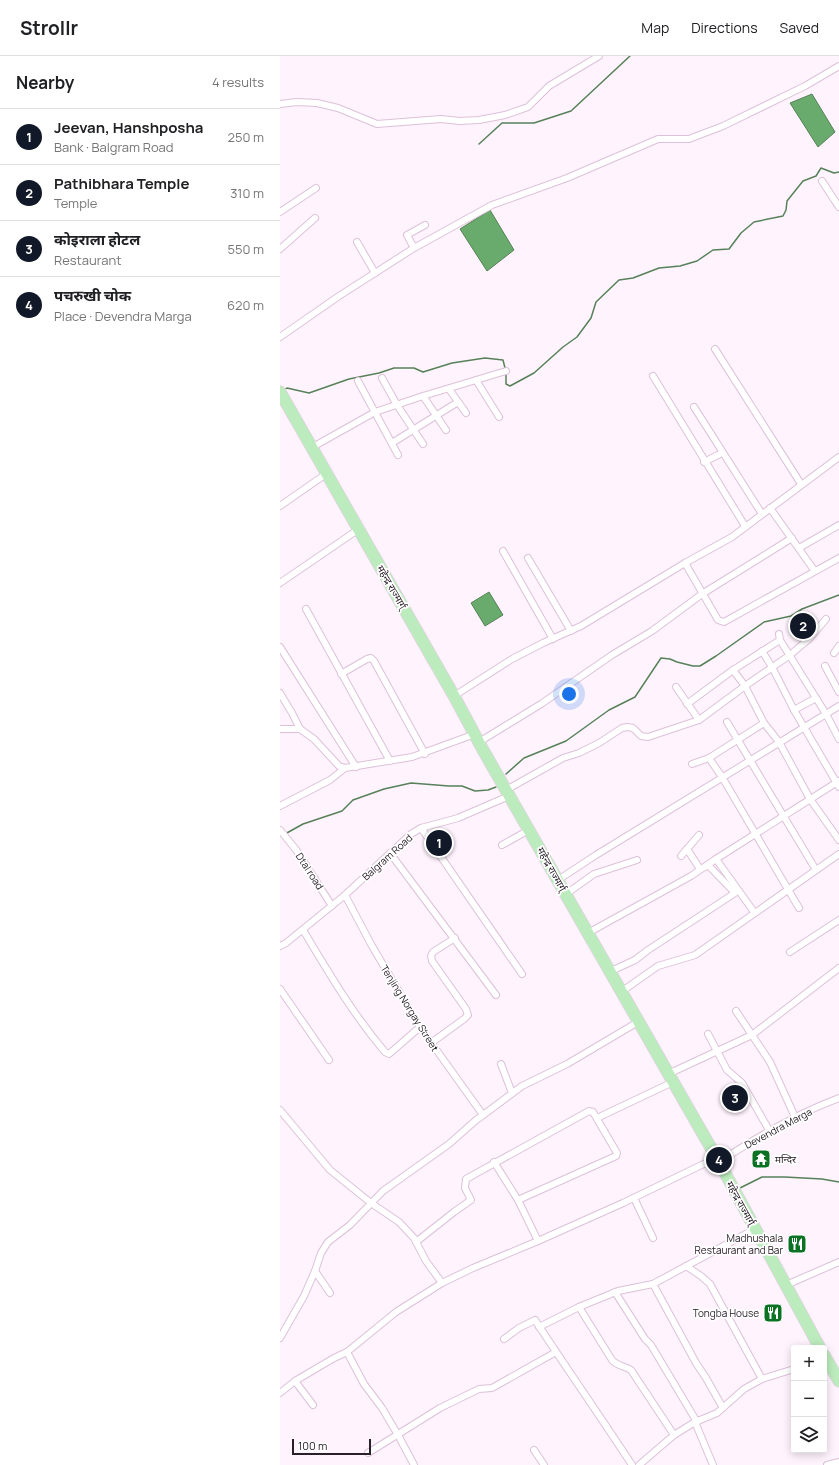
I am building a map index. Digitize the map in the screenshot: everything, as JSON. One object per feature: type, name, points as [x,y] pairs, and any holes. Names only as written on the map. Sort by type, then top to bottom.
[{"type":"highway","name":"महेन्द्र राज्मार्ग्","points":[[281,393],[609,972],[671,1078],[818,1345]]},
{"type":"highway","points":[[827,1360],[838,1376]]},
{"type":"street","points":[[280,104],[297,102],[317,103],[338,108],[377,124],[441,119],[460,121],[478,120],[505,115],[528,107],[549,86],[599,56]]},
{"type":"street","points":[[280,337],[339,296],[449,226],[492,205],[567,178],[658,139],[689,139],[723,126],[805,86],[839,66]]},
{"type":"street","points":[[822,181],[839,207]]},
{"type":"street","points":[[280,212],[316,188]]},
{"type":"street","points":[[280,249],[316,218]]},
{"type":"street","points":[[414,248],[407,235],[425,225]]},
{"type":"street","points":[[357,242],[375,273]]},
{"type":"street","points":[[715,349],[801,484]]},
{"type":"street","points":[[311,448],[375,412],[506,371]]},
{"type":"street","points":[[653,376],[704,462],[745,526]]},
{"type":"street","points":[[382,378],[422,444]]},
{"type":"street","points":[[476,380],[500,417]]},
{"type":"street","points":[[358,381],[398,455]]},
{"type":"street","points":[[449,389],[466,413]]},
{"type":"street","points":[[423,396],[446,430]]},
{"type":"street","points":[[392,443],[458,402]]},
{"type":"street","points":[[694,407],[762,514]]},
{"type":"street","points":[[704,462],[722,453]]},
{"type":"street","points":[[454,696],[512,660],[586,624],[685,563],[732,537],[839,457]]},
{"type":"street","points":[[280,506],[326,474]]},
{"type":"street","points":[[770,508],[814,570]]},
{"type":"street","points":[[799,548],[839,525]]},
{"type":"street","points":[[280,584],[359,529]]},
{"type":"street","points":[[280,693],[300,729],[314,740],[339,766],[345,768],[424,754],[477,738],[554,696],[612,655],[652,631],[702,594],[792,538]]},
{"type":"street","points":[[503,551],[553,639]]},
{"type":"street","points":[[528,558],[571,631]]},
{"type":"street","points":[[685,563],[718,620],[724,622],[814,570],[839,558]]},
{"type":"street","points":[[306,609],[390,761]]},
{"type":"street","name":"Balgram Road","points":[[280,946],[303,930],[332,906],[411,834],[421,828],[458,818],[508,793],[562,758],[579,753],[599,743],[622,728],[632,728],[641,736],[648,737],[699,720],[790,655],[810,638],[826,619]]},
{"type":"street","points":[[688,704],[780,637],[826,714],[839,739]]},
{"type":"street","points":[[280,647],[356,767]]},
{"type":"street","points":[[691,876],[810,799],[838,784],[794,710],[762,651]]},
{"type":"street","points":[[341,674],[367,658],[371,658],[424,754]]},
{"type":"street","points":[[824,666],[839,692]]},
{"type":"street","points":[[733,670],[745,686],[764,723],[779,742],[810,799],[839,840]]},
{"type":"street","points":[[676,687],[699,720]]},
{"type":"street","points":[[794,710],[816,698]]},
{"type":"street","points":[[558,880],[750,759],[839,706]]},
{"type":"street","points":[[727,722],[816,870]]},
{"type":"street","points":[[692,764],[709,758],[764,723]]},
{"type":"street","points":[[280,729],[300,729]]},
{"type":"street","points":[[709,758],[722,777],[799,908]]},
{"type":"street","points":[[280,797],[282,804],[330,780],[345,768]]},
{"type":"street","points":[[421,828],[522,974]]},
{"type":"street","points":[[502,845],[529,830]]},
{"type":"street","name":"Dtal road","points":[[283,833],[297,851],[332,906]]},
{"type":"street","points":[[681,856],[699,835]]},
{"type":"street","points":[[687,849],[700,869]]},
{"type":"street","points":[[390,853],[455,938],[496,995]]},
{"type":"street","points":[[621,992],[658,966],[695,955],[754,912],[839,854]]},
{"type":"street","points":[[716,859],[754,912]]},
{"type":"street","points":[[566,894],[594,874],[637,860]]},
{"type":"street","points":[[588,933],[708,865],[735,893],[635,960],[609,972]]},
{"type":"street","name":"Tenjing Norgay Street","points":[[345,895],[372,946],[420,1027],[483,1115]]},
{"type":"street","points":[[790,952],[839,920]]},
{"type":"street","points":[[303,930],[344,999],[385,1052],[389,1054],[420,1027]]},
{"type":"street","points":[[431,1043],[468,1015],[466,1009],[432,961],[431,956],[433,952],[455,938]]},
{"type":"street","points":[[597,1118],[671,1078],[716,1051],[752,1035],[839,968]]},
{"type":"street","points":[[280,989],[329,1060]]},
{"type":"street","points":[[736,1011],[770,1062],[794,1117]]},
{"type":"street","points":[[281,1334],[304,1296],[321,1253],[328,1242],[350,1225],[383,1191],[449,1144],[483,1115],[522,1086],[567,1064],[638,1022]]},
{"type":"street","points":[[708,1034],[727,1070],[742,1083],[769,1130]]},
{"type":"street","points":[[501,1064],[512,1093]]},
{"type":"street","name":"Devendra Marga","points":[[280,1393],[295,1381],[347,1352],[396,1312],[442,1284],[473,1268],[538,1241],[717,1160],[794,1117],[839,1098]]},
{"type":"street","points":[[280,1110],[330,1170],[371,1203],[399,1222],[416,1242],[442,1284]]},
{"type":"street","points":[[416,1242],[471,1200],[465,1188],[466,1179],[494,1162],[589,1111],[593,1112],[617,1153],[615,1157],[518,1200]]},
{"type":"street","points":[[494,1162],[518,1200],[538,1241]]},
{"type":"street","points":[[634,1198],[653,1238]]},
{"type":"street","points":[[539,1327],[579,1307],[616,1292],[654,1284],[755,1229]]},
{"type":"street","points":[[786,1285],[839,1262]]},
{"type":"street","points":[[686,1266],[710,1284],[762,1379]]},
{"type":"street","points":[[315,1271],[330,1293]]},
{"type":"street","points":[[654,1284],[696,1363],[724,1408]]},
{"type":"street","points":[[616,1292],[644,1339],[651,1345],[696,1422],[713,1465]]},
{"type":"street","points":[[579,1307],[612,1360],[617,1365],[631,1370],[674,1435]]},
{"type":"street","points":[[504,1339],[519,1328],[535,1320],[632,1465]]},
{"type":"street","points":[[347,1352],[364,1384],[382,1408],[398,1434],[414,1465]]},
{"type":"street","points":[[368,1453],[440,1408],[479,1389],[492,1388],[556,1352]]},
{"type":"street","points":[[639,1465],[674,1435],[696,1422],[717,1413],[744,1389],[762,1379],[791,1369]]},
{"type":"street","points":[[295,1381],[313,1405]]},
{"type":"street","points":[[534,1450],[544,1465]]},
{"type":"street","points":[[827,1465],[839,1462]]},
{"type":"shaded area","points":[[812,94],[835,132],[818,147],[790,103]]},
{"type":"shaded area","points":[[490,210],[514,250],[487,271],[460,229]]},
{"type":"shaded area","points":[[489,592],[503,615],[485,626],[471,603]]},
{"type":"waterway","points":[[479,144],[502,123],[534,123],[571,111],[630,56]]},
{"type":"waterway","points":[[506,374],[506,384],[510,386],[534,373],[563,347],[577,337],[591,318],[596,302],[619,280],[633,278],[659,268],[680,266],[697,261],[713,250],[729,249],[741,233],[754,222],[783,216],[786,210],[787,201],[803,181],[816,176],[821,168],[834,173],[839,172]]},
{"type":"waterway","points":[[284,390],[287,388],[309,393],[349,379],[379,373],[394,368],[414,368],[423,372],[452,363],[485,358],[503,360],[505,368]]},
{"type":"waterway","points":[[506,774],[524,758],[566,741],[609,710],[635,697],[661,658],[670,659],[693,666],[700,666],[764,622],[791,616],[802,609],[839,595]]},
{"type":"waterway","points":[[285,834],[303,824],[342,811],[353,800],[384,789],[411,783],[462,786],[475,791],[488,790],[496,787]]},
{"type":"waterway","points":[[738,1189],[762,1177],[822,1179],[839,1182]]},
{"type":"place","name":"Pathibhara Temple","points":[[803,626]]},
{"type":"place","name":"Jeevan, Hanshposha","points":[[439,843]]},
{"type":"place","name":"कोइराला होटल","points":[[735,1098]]},
{"type":"place","name":"मन्दिर","points":[[761,1159]]},
{"type":"place","name":"पचरुखी चोक","points":[[719,1160]]},
{"type":"place","name":"Madhushala Restaurant and Bar","points":[[797,1244]]},
{"type":"place","name":"Tongba House","points":[[773,1313]]}]
